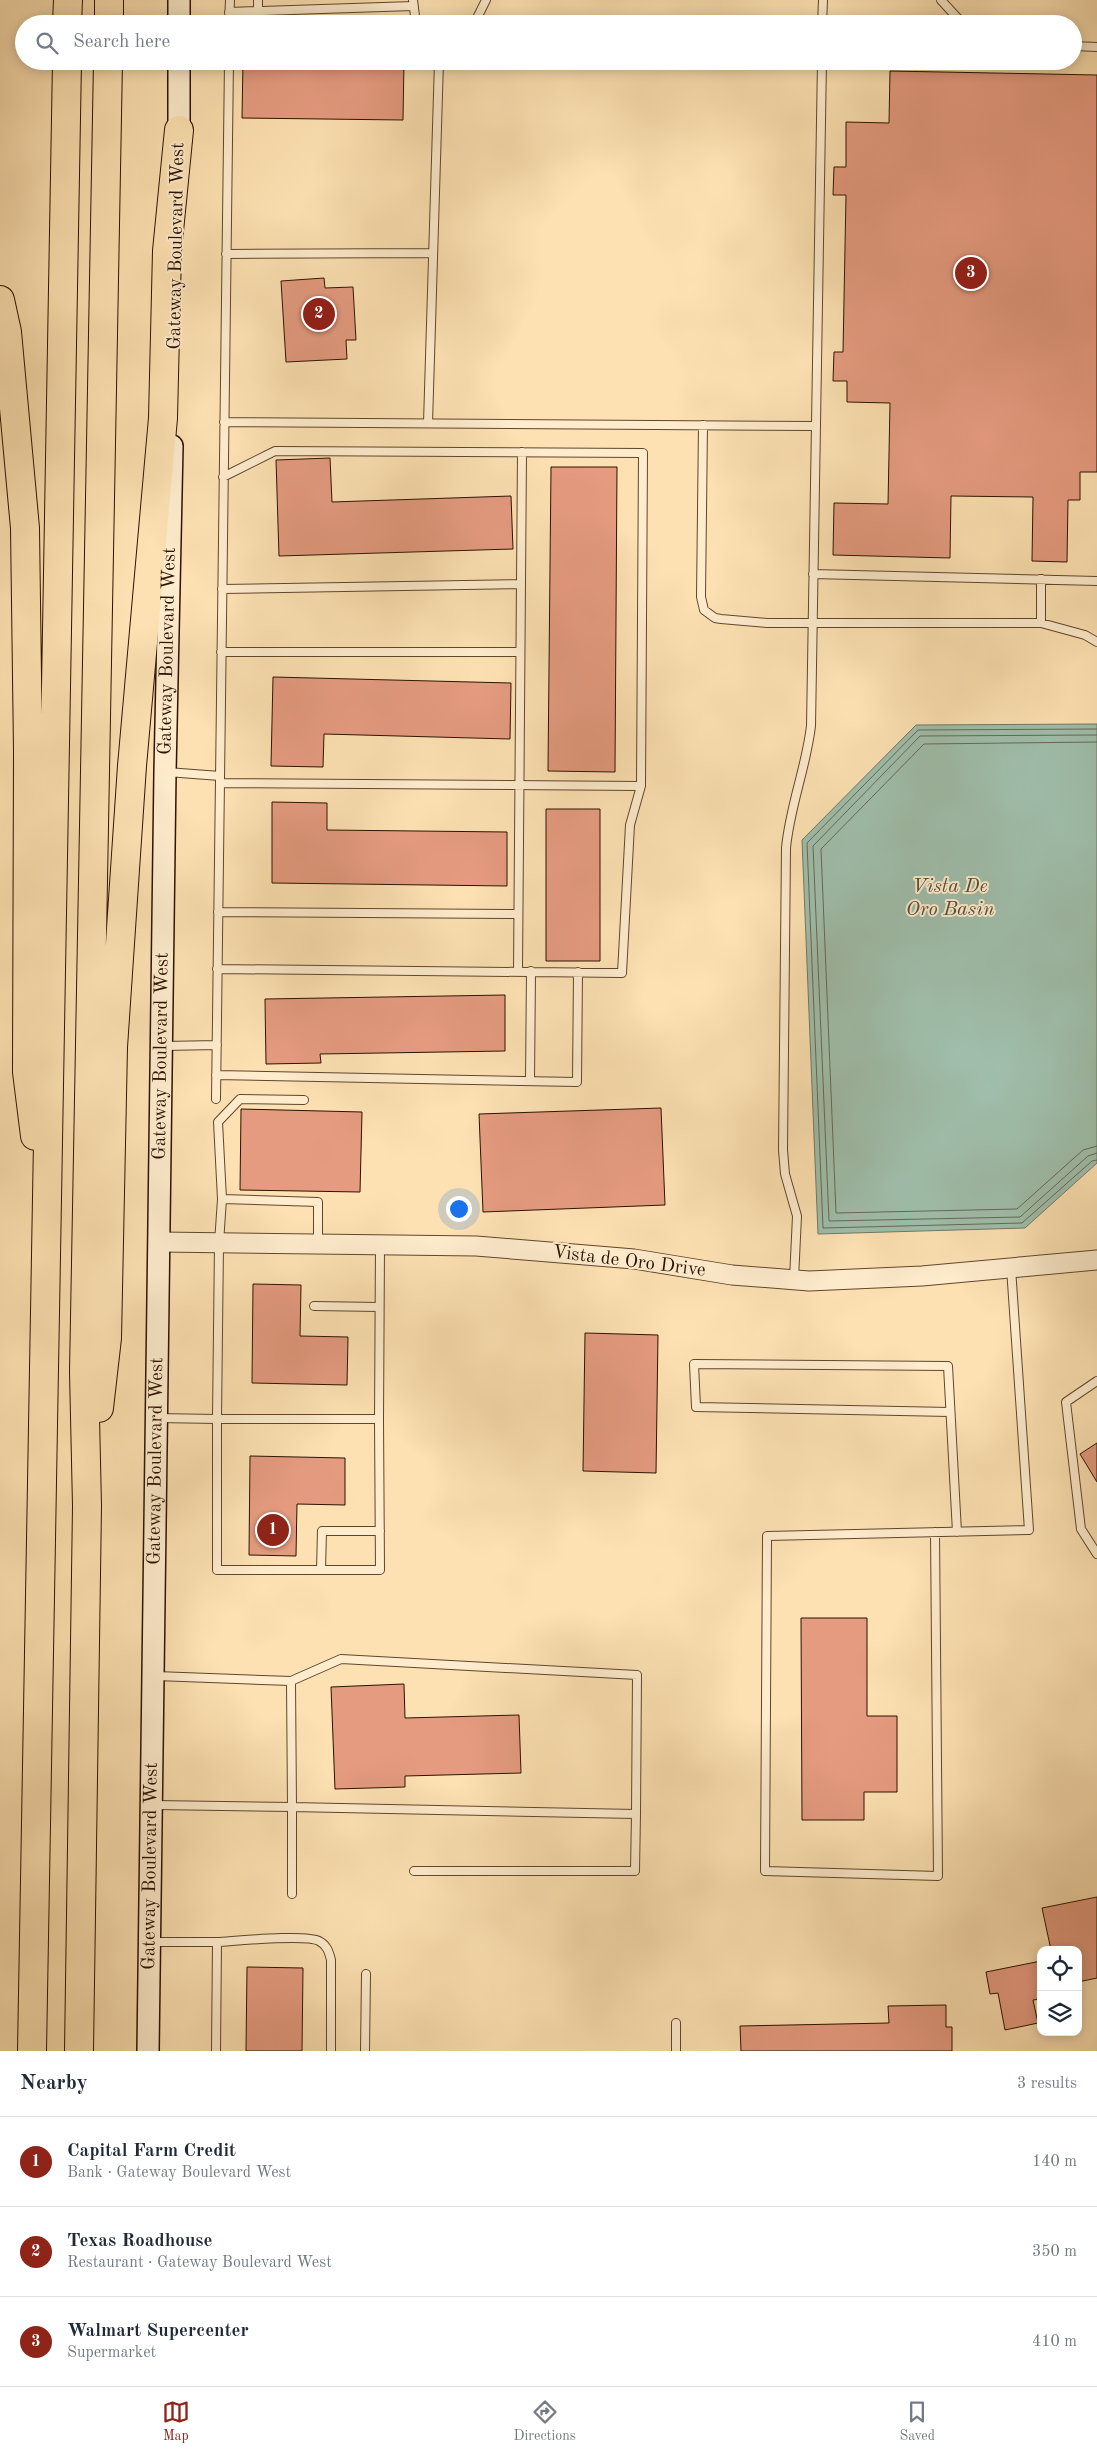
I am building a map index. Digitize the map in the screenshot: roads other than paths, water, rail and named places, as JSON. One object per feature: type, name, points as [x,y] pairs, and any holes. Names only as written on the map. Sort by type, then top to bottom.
[{"type":"highway","points":[[67,15],[68,0]]},
{"type":"highway","points":[[109,0],[109,15]]},
{"type":"highway","points":[[32,2051],[48,1229],[67,70]]},
{"type":"highway","points":[[79,2051],[87,1506],[84,1343],[108,70]]},
{"type":"highway","points":[[87,1506],[108,1338],[113,1047],[133,758],[163,418],[167,251],[179,130]]},
{"type":"highway","points":[[0,300],[7,332],[25,528],[28,751],[27,1072],[48,1229]]},
{"type":"highway","points":[[12,2051],[34,1941]]},
{"type":"main road","points":[[179,0],[179,15]]},
{"type":"main road","name":"Gateway Boulevard West","points":[[148,2051],[165,772],[179,70]]},
{"type":"street","name":"Vista de Oro Drive","points":[[160,1242],[476,1246],[634,1258],[732,1275],[794,1281],[866,1280],[1097,1260]]},
{"type":"lane","points":[[230,0],[230,15]]},
{"type":"lane","points":[[258,0],[258,12]]},
{"type":"lane","points":[[478,15],[486,0]]},
{"type":"lane","points":[[822,15],[823,0]]},
{"type":"lane","points":[[941,0],[955,15]]},
{"type":"lane","points":[[230,12],[413,3]]},
{"type":"lane","points":[[1082,46],[1097,47]]},
{"type":"lane","points":[[216,1099],[229,70]]},
{"type":"lane","points":[[428,423],[439,70]]},
{"type":"lane","points":[[794,1281],[797,1216],[784,1174],[783,1150],[786,848],[789,822],[804,772],[811,726],[822,70]]},
{"type":"lane","points":[[226,254],[433,253]]},
{"type":"lane","points":[[224,422],[816,426]]},
{"type":"lane","points":[[703,425],[701,597],[704,610],[714,618],[768,623],[1041,623],[1085,635],[1097,642]]},
{"type":"lane","points":[[217,969],[531,971],[622,974],[630,825],[641,786],[642,453],[275,451],[224,477]]},
{"type":"lane","points":[[518,971],[522,452]]},
{"type":"lane","points":[[813,574],[1097,580]]},
{"type":"lane","points":[[1041,578],[1041,623]]},
{"type":"lane","points":[[222,589],[521,584]]},
{"type":"lane","points":[[221,652],[520,652]]},
{"type":"lane","points":[[165,772],[220,780],[641,786]]},
{"type":"lane","points":[[218,912],[518,914]]},
{"type":"lane","points":[[530,1081],[531,971]]},
{"type":"lane","points":[[216,1074],[577,1082],[578,972]]},
{"type":"lane","points":[[162,1046],[217,1045]]},
{"type":"lane","points":[[304,1100],[240,1099],[218,1122],[222,1199],[219,1243],[217,1570],[380,1570],[380,1245]]},
{"type":"lane","points":[[222,1199],[318,1202],[318,1244]]},
{"type":"lane","points":[[935,1532],[938,1876],[765,1871],[767,1536],[935,1532],[957,1532],[1029,1530],[1011,1268]]},
{"type":"lane","points":[[314,1306],[379,1307]]},
{"type":"lane","points":[[950,1412],[696,1407],[694,1364],[948,1366],[957,1532]]},
{"type":"lane","points":[[1097,1381],[1066,1402],[1081,1529],[1097,1554]]},
{"type":"lane","points":[[157,1418],[379,1419]]},
{"type":"lane","points":[[321,1570],[322,1531],[380,1531]]},
{"type":"lane","points":[[154,1676],[290,1681],[341,1659],[637,1675],[635,1870],[414,1871]]},
{"type":"lane","points":[[290,1681],[292,1894]]},
{"type":"lane","points":[[152,1806],[636,1814]]},
{"type":"lane","points":[[150,1942],[217,1942],[303,1938],[318,1940],[328,1949],[331,1960],[331,2051]]},
{"type":"lane","points":[[216,2051],[217,1942]]},
{"type":"lane","points":[[365,2051],[366,1974]]},
{"type":"lane","points":[[676,2023],[676,2051]]},
{"type":"water","name":"Vista De Oro Basin","points":[[1097,724],[1097,1163],[1025,1228],[818,1234],[802,840],[916,725]]},
{"type":"place","name":"Walmart Supercenter","points":[[971,273]]},
{"type":"place","name":"Texas Roadhouse","points":[[319,314]]},
{"type":"place","name":"Capital Farm Credit","points":[[273,1530]]}]
